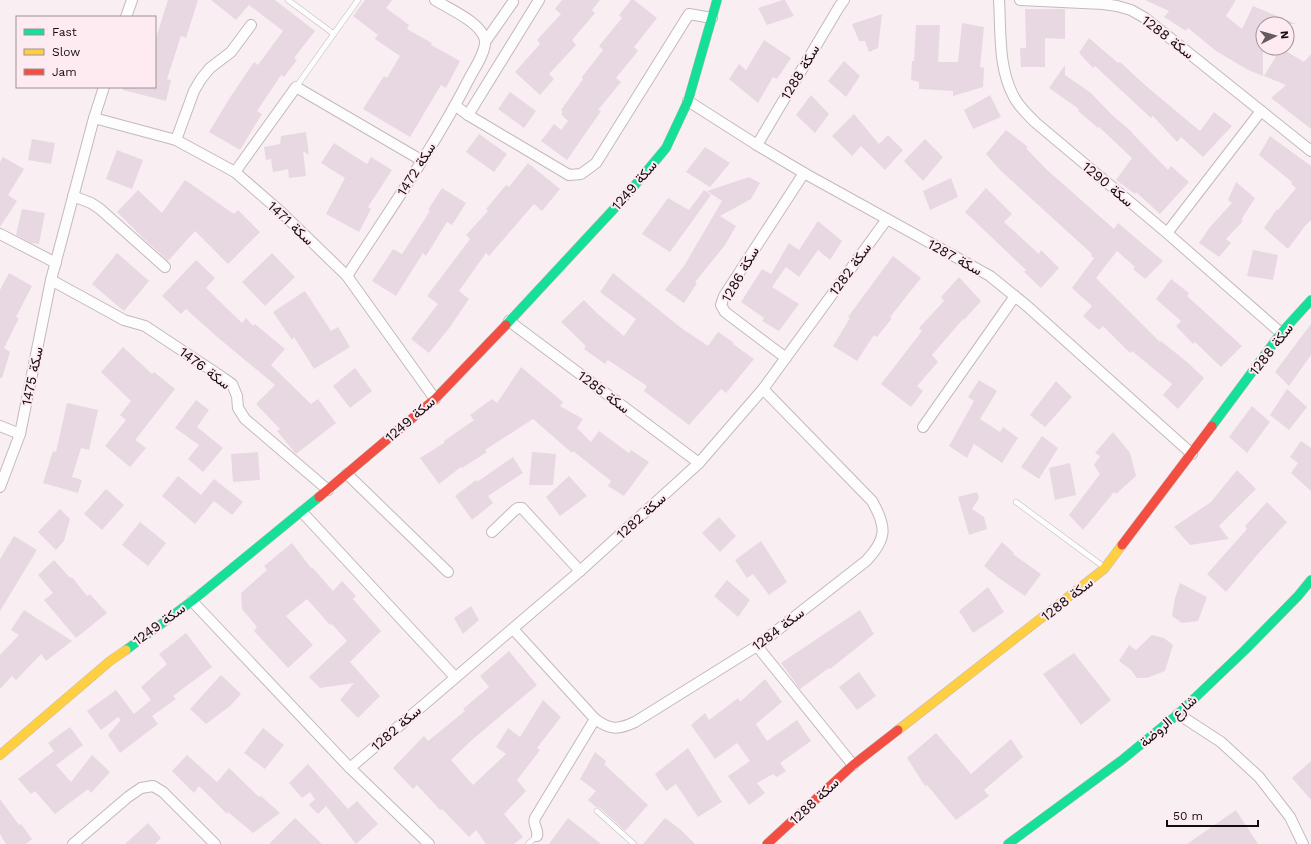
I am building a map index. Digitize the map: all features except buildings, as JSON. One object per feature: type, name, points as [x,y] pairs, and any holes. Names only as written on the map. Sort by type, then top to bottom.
[{"type":"street","points":[[126,16],[132,0]]},
{"type":"street","points":[[435,0],[477,25],[485,42]]},
{"type":"street","points":[[468,115],[539,0]]},
{"type":"street","name":"سكة 1249","points":[[0,755],[110,661],[192,601],[302,512],[435,399],[625,197],[666,148],[688,101],[717,0]]},
{"type":"street","name":"سكة 1288","points":[[757,145],[844,0]]},
{"type":"street","name":"سكة 1290","points":[[999,0],[1004,71],[1007,83],[1014,98],[1036,122],[1281,334]]},
{"type":"street","name":"سكة 1288","points":[[1020,0],[1103,4],[1131,10],[1145,18],[1311,151]]},
{"type":"street","name":"سكة 1472","points":[[347,276],[456,106],[480,58],[485,42],[513,2]]},
{"type":"street","points":[[456,106],[468,115],[569,175],[581,174],[596,163],[689,14],[712,18]]},
{"type":"street","points":[[176,140],[200,79],[210,68],[231,52],[251,25]]},
{"type":"street","points":[[235,172],[296,87],[421,160]]},
{"type":"street","name":"سكة 1475","points":[[0,487],[20,434],[51,280],[94,118],[104,88]]},
{"type":"street","name":"سكة 1287","points":[[688,101],[757,145],[990,276],[1192,454]]},
{"type":"street","points":[[1166,233],[1262,111]]},
{"type":"street","name":"سكة 1471","points":[[94,118],[176,140],[235,172],[281,212],[347,276],[435,399]]},
{"type":"street","name":"سكة 1286","points":[[786,358],[725,312],[721,305],[724,296],[804,172]]},
{"type":"street","points":[[73,196],[84,199],[100,209],[165,267]]},
{"type":"street","name":"سكة 1282","points":[[350,768],[580,571],[699,463],[763,389],[887,219]]},
{"type":"street","points":[[0,234],[56,263]]},
{"type":"street","name":"سكة 1476","points":[[51,280],[124,320],[146,326],[232,384],[237,396],[238,408],[245,419],[328,490]]},
{"type":"street","points":[[923,427],[1014,296]]},
{"type":"street","name":"سكة 1288","points":[[767,844],[853,765],[1105,568],[1281,334],[1311,300]]},
{"type":"street","name":"سكة 1285","points":[[509,321],[699,463]]},
{"type":"street","name":"سكة 1284","points":[[513,629],[595,718],[612,728],[624,727],[635,722],[757,646],[866,562],[877,550],[883,535],[881,517],[872,501],[763,389]]},
{"type":"street","points":[[0,426],[20,434]]},
{"type":"street","points":[[347,474],[448,572]]},
{"type":"street","points":[[492,532],[515,510],[522,508],[580,571]]},
{"type":"street","points":[[302,512],[455,677]]},
{"type":"street","name":"شارع الروضة","points":[[1008,844],[1026,836],[1178,714],[1245,650],[1298,596],[1311,580]]},
{"type":"street","points":[[192,601],[350,768],[429,844]]},
{"type":"street","points":[[757,646],[853,765]]},
{"type":"street","points":[[1178,714],[1221,742],[1259,777],[1290,817],[1303,844]]},
{"type":"street","points":[[536,836],[537,832],[534,823],[535,818],[595,718]]},
{"type":"street","points":[[73,844],[128,797],[141,788],[153,786],[163,792],[215,844]]},
{"type":"lane","points":[[288,0],[334,34]]},
{"type":"lane","points":[[296,87],[358,0]]},
{"type":"lane","points":[[1016,502],[1105,568]]},
{"type":"lane","points":[[597,811],[634,844]]},
{"type":"lane","points":[[528,844],[536,836]]},
{"type":"traffic: fast","points":[[506,325],[625,197],[666,148],[688,101],[717,0]]},
{"type":"traffic: fast","points":[[1212,426],[1281,333],[1311,300]]},
{"type":"traffic: fast","points":[[126,650],[192,601],[319,497]]},
{"type":"traffic: fast","points":[[1008,844],[1122,760],[1178,714],[1245,650],[1298,596],[1311,580]]},
{"type":"traffic: slow","points":[[898,730],[1104,569],[1122,545]]},
{"type":"traffic: slow","points":[[0,755],[110,661],[126,650]]},
{"type":"traffic: jam","points":[[319,497],[435,399],[506,325]]},
{"type":"traffic: jam","points":[[1122,545],[1212,426]]},
{"type":"traffic: jam","points":[[767,844],[853,765],[898,730]]}]
